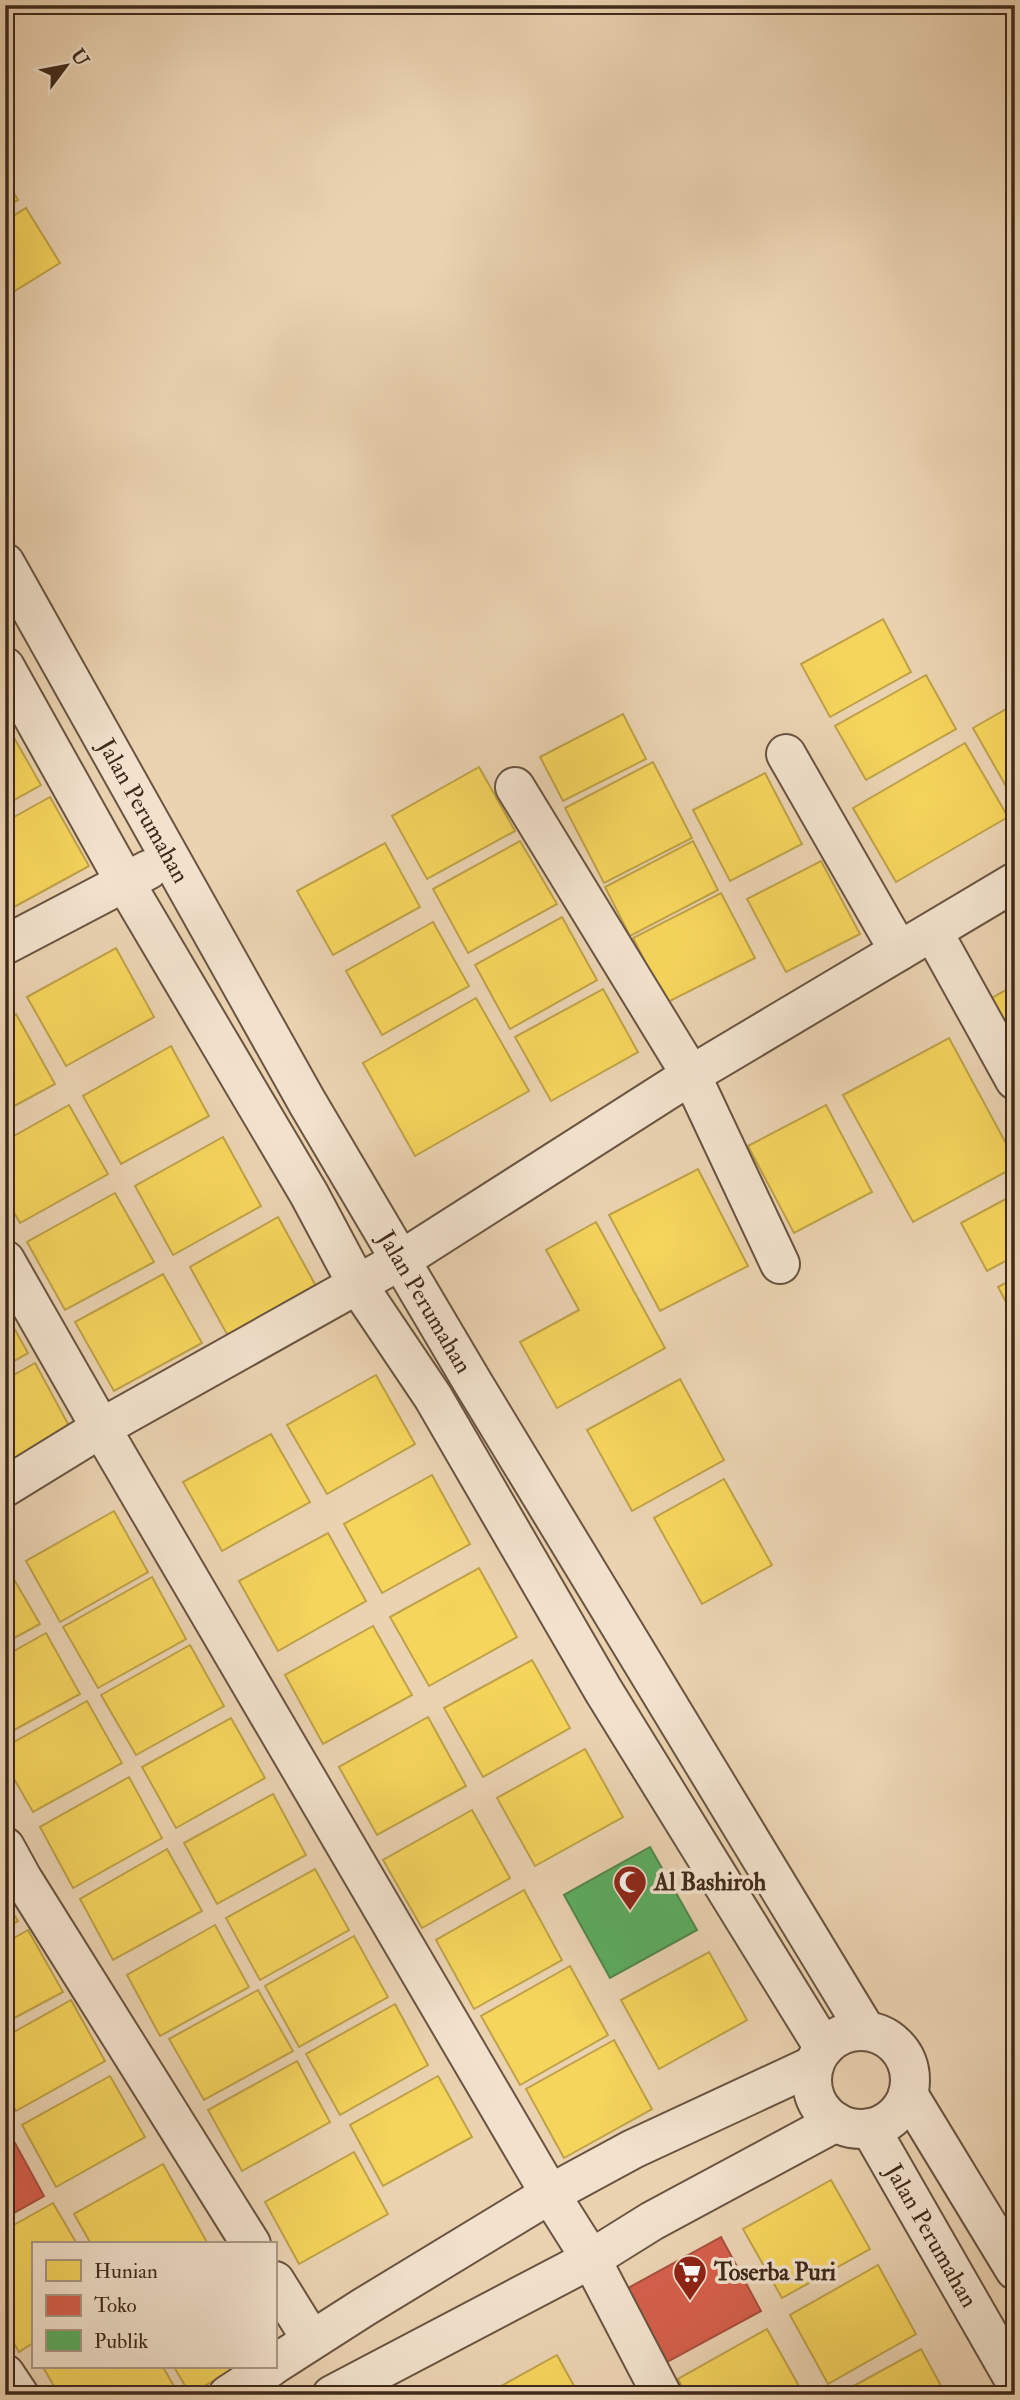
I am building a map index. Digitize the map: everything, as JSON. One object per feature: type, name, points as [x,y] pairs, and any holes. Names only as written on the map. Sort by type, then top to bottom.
[{"type":"street","name":"Jalan Perumahan","points":[[5,563],[307,1102],[539,1493],[866,2031]]},
{"type":"street","name":"Jalan Perumahan","points":[[5,667],[125,883],[309,1194],[357,1284],[433,1397],[819,2056]]},
{"type":"street","points":[[786,754],[898,951]]},
{"type":"street","points":[[515,787],[691,1075],[780,1264]]},
{"type":"street","points":[[5,945],[171,857]]},
{"type":"street","points":[[5,1487],[101,1428],[401,1260],[691,1075],[1015,882]]},
{"type":"street","points":[[933,932],[1015,1080]]},
{"type":"street","points":[[5,1260],[550,2194],[591,2259],[662,2395]]},
{"type":"street","points":[[502,1516],[539,1493]]},
{"type":"street","points":[[5,1847],[250,2242]]},
{"type":"street","points":[[228,2395],[274,2374],[311,2339],[550,2194],[633,2149],[819,2056],[836,2038],[849,2032],[866,2031],[882,2035],[897,2045],[906,2060],[910,2077],[908,2094],[900,2110],[886,2122],[853,2125],[652,2221],[591,2259],[332,2395]]},
{"type":"street","points":[[819,2056],[812,2083],[816,2099],[824,2112],[853,2125]]},
{"type":"street","name":"Jalan Perumahan","points":[[908,2094],[1015,2270]]},
{"type":"street","name":"Jalan Perumahan","points":[[853,2125],[1015,2381]]},
{"type":"street","points":[[276,2283],[311,2339]]},
{"type":"street","points":[[5,2374],[19,2395]]},
{"type":"building: Hunian","points":[[5,177],[18,200],[5,207]]},
{"type":"building: Hunian","points":[[26,208],[60,263],[5,297],[5,221]]},
{"type":"building: Hunian","points":[[883,619],[911,672],[830,717],[801,664]]},
{"type":"building: Hunian","points":[[926,675],[956,729],[866,780],[835,726]]},
{"type":"building: Hunian","points":[[1015,704],[1015,802],[973,728]]},
{"type":"building: Hunian","points":[[623,714],[646,759],[563,801],[540,757]]},
{"type":"building: Hunian","points":[[5,722],[41,785],[5,805]]},
{"type":"building: Hunian","points":[[965,743],[1008,817],[896,882],[853,808]]},
{"type":"building: Hunian","points":[[653,762],[692,838],[604,883],[565,808]]},
{"type":"building: Hunian","points":[[479,767],[515,831],[427,879],[392,816]]},
{"type":"building: Hunian","points":[[765,773],[802,844],[730,881],[693,810]]},
{"type":"building: Hunian","points":[[50,797],[89,866],[5,912],[5,822]]},
{"type":"building: Hunian","points":[[520,841],[557,904],[468,953],[433,889]]},
{"type":"building: Hunian","points":[[693,841],[718,890],[630,936],[605,887]]},
{"type":"building: Hunian","points":[[385,843],[420,907],[333,955],[297,891]]},
{"type":"building: Hunian","points":[[821,861],[860,934],[786,972],[747,899]]},
{"type":"building: Hunian","points":[[721,893],[755,958],[666,1003],[633,938]]},
{"type":"building: Hunian","points":[[562,917],[597,980],[510,1029],[475,965]]},
{"type":"building: Hunian","points":[[433,922],[469,986],[382,1035],[346,971]]},
{"type":"building: Hunian","points":[[116,948],[154,1017],[66,1066],[27,997]]},
{"type":"building: Hunian","points":[[1015,985],[1015,1043],[990,999]]},
{"type":"building: Hunian","points":[[603,989],[638,1052],[551,1101],[515,1037]]},
{"type":"building: Hunian","points":[[476,998],[529,1091],[415,1156],[363,1063]]},
{"type":"building: Hunian","points":[[16,1014],[55,1084],[5,1111],[5,1021]]},
{"type":"building: Hunian","points":[[949,1038],[1015,1160],[1015,1167],[913,1222],[843,1095]]},
{"type":"building: Hunian","points":[[171,1046],[209,1116],[121,1164],[83,1096]]},
{"type":"building: Hunian","points":[[69,1105],[108,1174],[20,1223],[5,1197],[5,1141]]},
{"type":"building: Hunian","points":[[826,1105],[872,1192],[794,1233],[748,1146]]},
{"type":"building: Hunian","points":[[223,1137],[261,1206],[173,1255],[135,1186]]},
{"type":"building: Hunian","points":[[698,1169],[748,1266],[660,1311],[609,1215]]},
{"type":"building: Hunian","points":[[115,1193],[154,1262],[65,1310],[27,1242]]},
{"type":"building: Hunian","points":[[1015,1194],[1015,1256],[987,1271],[961,1223]]},
{"type":"building: Hunian","points":[[278,1217],[316,1286],[228,1336],[190,1267]]},
{"type":"building: Hunian","points":[[596,1222],[665,1348],[557,1408],[520,1342],[579,1310],[546,1250]]},
{"type":"building: Hunian","points":[[163,1274],[202,1343],[114,1391],[75,1322]]},
{"type":"building: Hunian","points":[[1015,1278],[1015,1319],[998,1287]]},
{"type":"building: Hunian","points":[[5,1312],[28,1353],[5,1366]]},
{"type":"building: Hunian","points":[[35,1363],[73,1433],[5,1470],[5,1380]]},
{"type":"building: Hunian","points":[[376,1375],[415,1444],[327,1494],[287,1425]]},
{"type":"building: Hunian","points":[[680,1379],[724,1460],[632,1511],[587,1430]]},
{"type":"building: Hunian","points":[[271,1434],[310,1502],[222,1551],[183,1482]]},
{"type":"building: Hunian","points":[[432,1475],[470,1544],[382,1593],[344,1524]]},
{"type":"building: Hunian","points":[[724,1479],[772,1565],[702,1604],[654,1518]]},
{"type":"building: Hunian","points":[[114,1511],[148,1572],[60,1622],[26,1561]]},
{"type":"building: Hunian","points":[[328,1533],[366,1601],[278,1651],[239,1581]]},
{"type":"building: Hunian","points":[[5,1564],[40,1624],[5,1643]]},
{"type":"building: Hunian","points":[[479,1568],[517,1637],[429,1686],[390,1617]]},
{"type":"building: Hunian","points":[[152,1577],[186,1639],[98,1688],[63,1627]]},
{"type":"building: Hunian","points":[[373,1626],[412,1695],[323,1744],[285,1675]]},
{"type":"building: Hunian","points":[[46,1633],[80,1694],[5,1735],[5,1656]]},
{"type":"building: Hunian","points":[[190,1645],[224,1706],[136,1755],[101,1695]]},
{"type":"building: Hunian","points":[[532,1660],[570,1728],[483,1777],[444,1708]]},
{"type":"building: Hunian","points":[[87,1701],[122,1763],[33,1812],[5,1763],[5,1747]]},
{"type":"building: Hunian","points":[[428,1717],[466,1786],[377,1835],[339,1767]]},
{"type":"building: Hunian","points":[[231,1718],[265,1778],[176,1828],[142,1767]]},
{"type":"building: Hunian","points":[[585,1749],[623,1817],[535,1866],[497,1798]]},
{"type":"building: Hunian","points":[[129,1777],[162,1838],[73,1888],[40,1827]]},
{"type":"building: Hunian","points":[[273,1794],[306,1855],[217,1904],[184,1843]]},
{"type":"building: Hunian","points":[[472,1810],[510,1878],[422,1928],[383,1860]]},
{"type":"building: Hunian","points":[[167,1849],[202,1911],[113,1960],[80,1899]]},
{"type":"building: Hunian","points":[[315,1869],[349,1930],[260,1980],[226,1918]]},
{"type":"building: Hunian","points":[[524,1890],[562,1960],[474,2009],[436,1940]]},
{"type":"building: Hunian","points":[[5,1899],[18,1921],[5,1928]]},
{"type":"building: Hunian","points":[[215,1925],[249,1987],[160,2036],[127,1975]]},
{"type":"building: Hunian","points":[[28,1930],[63,1992],[5,2023],[5,1943]]},
{"type":"building: Hunian","points":[[354,1936],[388,1997],[299,2047],[265,1986]]},
{"type":"building: Hunian","points":[[709,1952],[747,2020],[659,2069],[621,2000]]},
{"type":"building: Hunian","points":[[570,1966],[608,2035],[520,2085],[481,2016]]},
{"type":"building: Hunian","points":[[258,1990],[293,2051],[204,2100],[169,2039]]},
{"type":"building: Hunian","points":[[71,2000],[105,2061],[16,2111],[5,2091],[5,2037]]},
{"type":"building: Hunian","points":[[395,2004],[428,2065],[340,2115],[306,2054]]},
{"type":"building: Hunian","points":[[614,2040],[652,2109],[564,2158],[526,2089]]},
{"type":"building: Hunian","points":[[297,2061],[330,2122],[242,2171],[208,2110]]},
{"type":"building: Hunian","points":[[110,2076],[145,2137],[56,2187],[22,2125]]},
{"type":"building: Hunian","points":[[438,2076],[472,2137],[383,2186],[350,2125]]},
{"type":"building: Hunian","points":[[354,2152],[388,2214],[299,2264],[265,2202]]},
{"type":"building: Hunian","points":[[163,2164],[207,2242],[90,2242],[74,2214]]},
{"type":"building: Hunian","points":[[831,2180],[870,2249],[782,2298],[743,2229]]},
{"type":"building: Hunian","points":[[53,2203],[76,2242],[32,2242],[32,2344],[19,2352],[5,2328],[5,2230]]},
{"type":"building: Hunian","points":[[878,2265],[916,2334],[828,2384],[790,2315]]},
{"type":"building: Hunian","points":[[767,2329],[804,2395],[687,2395],[678,2379]]},
{"type":"building: Hunian","points":[[921,2349],[946,2395],[837,2395]]},
{"type":"building: Hunian","points":[[557,2355],[579,2395],[485,2395]]},
{"type":"building: Hunian","points":[[44,2368],[164,2368],[179,2395],[59,2395]]},
{"type":"building: Hunian","points":[[175,2368],[236,2368],[190,2394]]},
{"type":"building: Toko","points":[[10,2134],[44,2196],[5,2218],[5,2137]]},
{"type":"building: Toko","name":"Toserba Puri","points":[[721,2237],[761,2311],[658,2367],[619,2293]]},
{"type":"building: Publik","name":"Al Bashiroh","points":[[650,1847],[697,1930],[610,1978],[564,1895]]},
{"type":"place","name":"Al Bashiroh","points":[[630,1912]]},
{"type":"place","name":"Toserba Puri","points":[[690,2302]]}]
